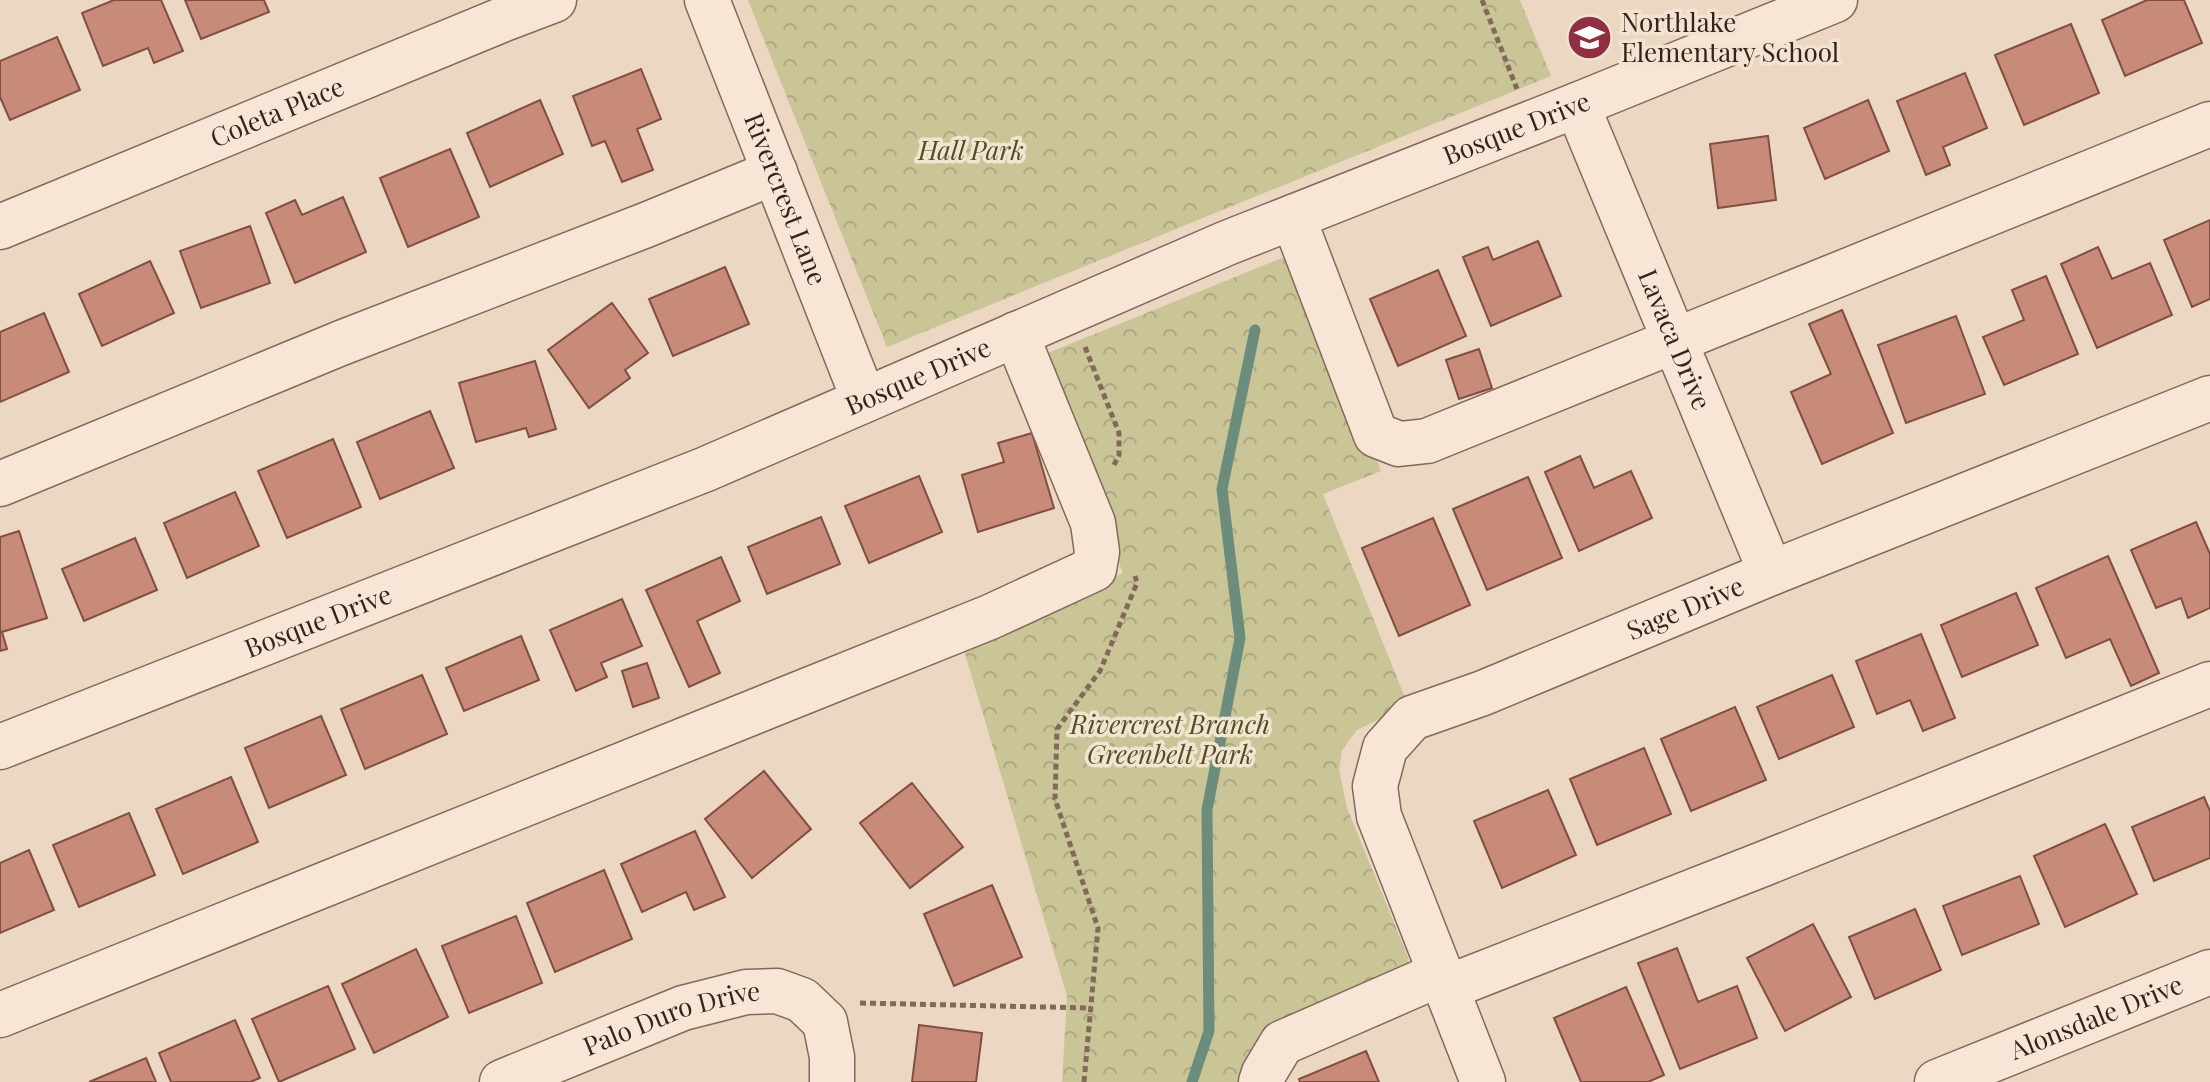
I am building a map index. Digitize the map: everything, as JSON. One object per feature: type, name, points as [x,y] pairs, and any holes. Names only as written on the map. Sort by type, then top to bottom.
[{"type":"street","name":"Coleta Place","points":[[0,227],[554,0]]},
{"type":"street","name":"Rivercrest Lane","points":[[707,0],[864,400]]},
{"type":"street","name":"Bosque Drive","points":[[0,747],[706,469],[1227,243],[1835,0]]},
{"type":"street","name":"Lavaca Drive","points":[[1577,105],[1771,573]]},
{"type":"street","points":[[1293,217],[1376,435],[1399,444],[1427,441],[2210,124]]},
{"type":"street","points":[[0,484],[341,343],[775,172]]},
{"type":"street","points":[[0,1015],[990,617],[1094,569],[1097,552],[1093,523],[1016,334]]},
{"type":"street","name":"Sage Drive","points":[[1483,1082],[1379,816],[1375,786],[1385,748],[1412,718],[1483,693],[1771,573],[2210,398]]},
{"type":"street","points":[[1261,1082],[1282,1043],[1441,976],[1763,864],[2210,684]]},
{"type":"street","name":"Alonsdale Drive","points":[[1937,1082],[2210,972]]},
{"type":"street","name":"Palo Duro Drive","points":[[502,1082],[683,1008],[746,992],[777,991],[802,1000]]},
{"type":"street","points":[[802,1000],[825,1022],[832,1057],[832,1082]]},
{"type":"path","points":[[1482,0],[1531,123]]},
{"type":"path","points":[[1073,310],[1119,433],[1119,455],[1112,468]]},
{"type":"path","points":[[1084,1082],[1098,928],[1055,799],[1057,729],[1100,671],[1137,583],[1134,571]]},
{"type":"path","points":[[802,1000],[1091,1008]]},
{"type":"green space","name":"Hall Park","points":[[748,0],[1520,0],[1551,76],[887,347]]},
{"type":"green space","name":"Rivercrest Branch Greenbelt Park","points":[[1282,258],[1289,259],[1312,294],[1381,471],[1323,494],[1408,705],[1357,730],[1342,750],[1339,770],[1347,808],[1408,957],[1409,968],[1241,1077],[1240,1082],[1062,1082],[1067,996],[962,644],[1123,573],[1038,357]]},
{"type":"building","points":[[114,0],[161,0],[183,51],[154,63],[148,48],[103,66],[82,13]]},
{"type":"building","points":[[185,0],[264,0],[269,12],[201,39]]},
{"type":"building","points":[[2147,0],[2184,0],[2202,43],[2125,76],[2102,20]]},
{"type":"building","points":[[2071,24],[2099,93],[2024,125],[1995,55]]},
{"type":"building","points":[[57,37],[80,90],[10,120],[0,97],[0,61]]},
{"type":"building","points":[[641,69],[661,119],[637,129],[653,170],[622,182],[605,141],[592,146],[573,96]]},
{"type":"building","points":[[1965,73],[1987,128],[1943,147],[1950,165],[1926,175],[1897,101]]},
{"type":"building","points":[[540,100],[563,154],[490,187],[467,133]]},
{"type":"building","points":[[1868,100],[1889,151],[1825,179],[1804,128]]},
{"type":"building","points":[[1768,136],[1776,200],[1718,208],[1710,144]]},
{"type":"building","points":[[450,149],[479,217],[408,247],[380,178]]},
{"type":"building","points":[[343,197],[366,252],[295,283],[266,213],[295,200],[302,215]]},
{"type":"building","points":[[2210,220],[2210,299],[2192,307],[2164,240]]},
{"type":"building","points":[[250,226],[270,283],[201,308],[180,251]]},
{"type":"building","points":[[1538,241],[1561,296],[1491,326],[1463,257],[1488,247],[1493,260]]},
{"type":"building","points":[[2098,247],[2112,279],[2150,263],[2172,315],[2097,348],[2061,264]]},
{"type":"building","points":[[150,261],[174,313],[102,346],[79,294]]},
{"type":"building","points":[[725,267],[749,324],[673,356],[649,299]]},
{"type":"building","points":[[1438,270],[1466,336],[1398,366],[1370,299]]},
{"type":"building","points":[[2046,276],[2078,354],[2004,385],[1983,337],[2024,320],[2012,290]]},
{"type":"building","points":[[612,303],[648,353],[625,370],[630,378],[589,408],[548,350]]},
{"type":"building","points":[[1842,310],[1893,433],[1822,464],[1791,392],[1831,374],[1809,324]]},
{"type":"building","points":[[44,313],[69,372],[0,402],[0,332]]},
{"type":"building","points":[[1956,316],[1985,394],[1906,423],[1878,345]]},
{"type":"building","points":[[1479,349],[1492,388],[1459,399],[1446,360]]},
{"type":"building","points":[[535,361],[556,429],[529,437],[526,428],[476,442],[459,383]]},
{"type":"building","points":[[430,411],[454,468],[380,499],[357,442]]},
{"type":"building","points":[[1032,433],[1054,508],[978,532],[962,475],[1004,462],[998,443]]},
{"type":"building","points":[[333,439],[361,507],[287,538],[258,471]]},
{"type":"building","points":[[1580,456],[1594,488],[1631,471],[1652,518],[1579,551],[1545,472]]},
{"type":"building","points":[[919,476],[942,532],[869,563],[845,506]]},
{"type":"building","points":[[1528,477],[1562,558],[1487,590],[1453,509]]},
{"type":"building","points":[[235,492],[259,546],[187,578],[164,523]]},
{"type":"building","points":[[821,517],[840,564],[767,594],[748,547]]},
{"type":"building","points":[[1433,518],[1470,605],[1399,636],[1362,548]]},
{"type":"building","points":[[2196,522],[2210,554],[2210,608],[2188,618],[2181,598],[2156,608],[2131,550]]},
{"type":"building","points":[[19,531],[47,618],[2,632],[7,649],[0,651],[0,537]]},
{"type":"building","points":[[135,538],[157,590],[84,621],[62,569]]},
{"type":"building","points":[[2108,556],[2159,673],[2131,686],[2110,639],[2066,658],[2036,588]]},
{"type":"building","points":[[721,557],[740,601],[697,621],[720,673],[689,687],[646,590]]},
{"type":"building","points":[[2016,593],[2038,645],[1962,677],[1941,625]]},
{"type":"building","points":[[622,599],[642,646],[601,663],[607,677],[576,691],[550,630]]},
{"type":"building","points":[[1921,634],[1955,718],[1923,731],[1910,700],[1877,714],[1856,661]]},
{"type":"building","points":[[521,636],[539,680],[464,711],[446,668]]},
{"type":"building","points":[[647,663],[659,698],[633,707],[622,671]]},
{"type":"building","points":[[422,675],[447,734],[365,769],[341,709]]},
{"type":"building","points":[[1832,675],[1854,727],[1779,759],[1757,707]]},
{"type":"building","points":[[1735,707],[1766,780],[1691,811],[1661,739]]},
{"type":"building","points":[[321,716],[346,775],[269,808],[245,748]]},
{"type":"building","points":[[1644,748],[1671,814],[1597,845],[1570,779]]},
{"type":"building","points":[[764,771],[811,829],[752,878],[705,819]]},
{"type":"building","points":[[231,777],[258,842],[183,874],[156,809]]},
{"type":"building","points":[[912,783],[963,847],[910,888],[860,823]]},
{"type":"building","points":[[1548,790],[1576,855],[1502,888],[1474,821]]},
{"type":"building","points":[[2204,797],[2210,811],[2210,858],[2154,881],[2132,827]]},
{"type":"building","points":[[129,813],[155,875],[79,907],[53,845]]},
{"type":"building","points":[[2105,824],[2137,894],[2065,927],[2034,856]]},
{"type":"building","points":[[695,831],[725,897],[694,910],[686,892],[642,912],[621,864]]},
{"type":"building","points":[[29,850],[54,910],[0,933],[0,863]]},
{"type":"building","points":[[604,870],[632,939],[555,972],[527,903]]},
{"type":"building","points":[[2020,876],[2039,924],[1962,955],[1943,906]]},
{"type":"building","points":[[992,885],[1022,957],[954,986],[924,914]]},
{"type":"building","points":[[1915,909],[1941,970],[1875,999],[1849,937]]},
{"type":"building","points":[[516,916],[542,983],[469,1013],[442,946]]},
{"type":"building","points":[[1813,924],[1851,997],[1785,1031],[1747,958]]},
{"type":"building","points":[[1677,948],[1698,1002],[1737,986],[1757,1038],[1680,1069],[1638,963]]},
{"type":"building","points":[[416,949],[448,1017],[374,1053],[342,984]]},
{"type":"building","points":[[328,986],[355,1049],[279,1082],[252,1019]]},
{"type":"building","points":[[1626,987],[1664,1075],[1648,1082],[1581,1082],[1554,1018]]},
{"type":"building","points":[[235,1020],[260,1078],[250,1082],[171,1082],[159,1053]]},
{"type":"building","points":[[919,1025],[982,1033],[976,1082],[912,1082]]},
{"type":"building","points":[[1366,1051],[1379,1082],[1300,1082],[1299,1079]]},
{"type":"building","points":[[146,1058],[156,1082],[89,1082]]},
{"type":"waterway","points":[[1192,1082],[1209,1031],[1207,810],[1240,638],[1222,489],[1255,330]]},
{"type":"place","name":"Northlake Elementary School","points":[[1590,38]]}]
